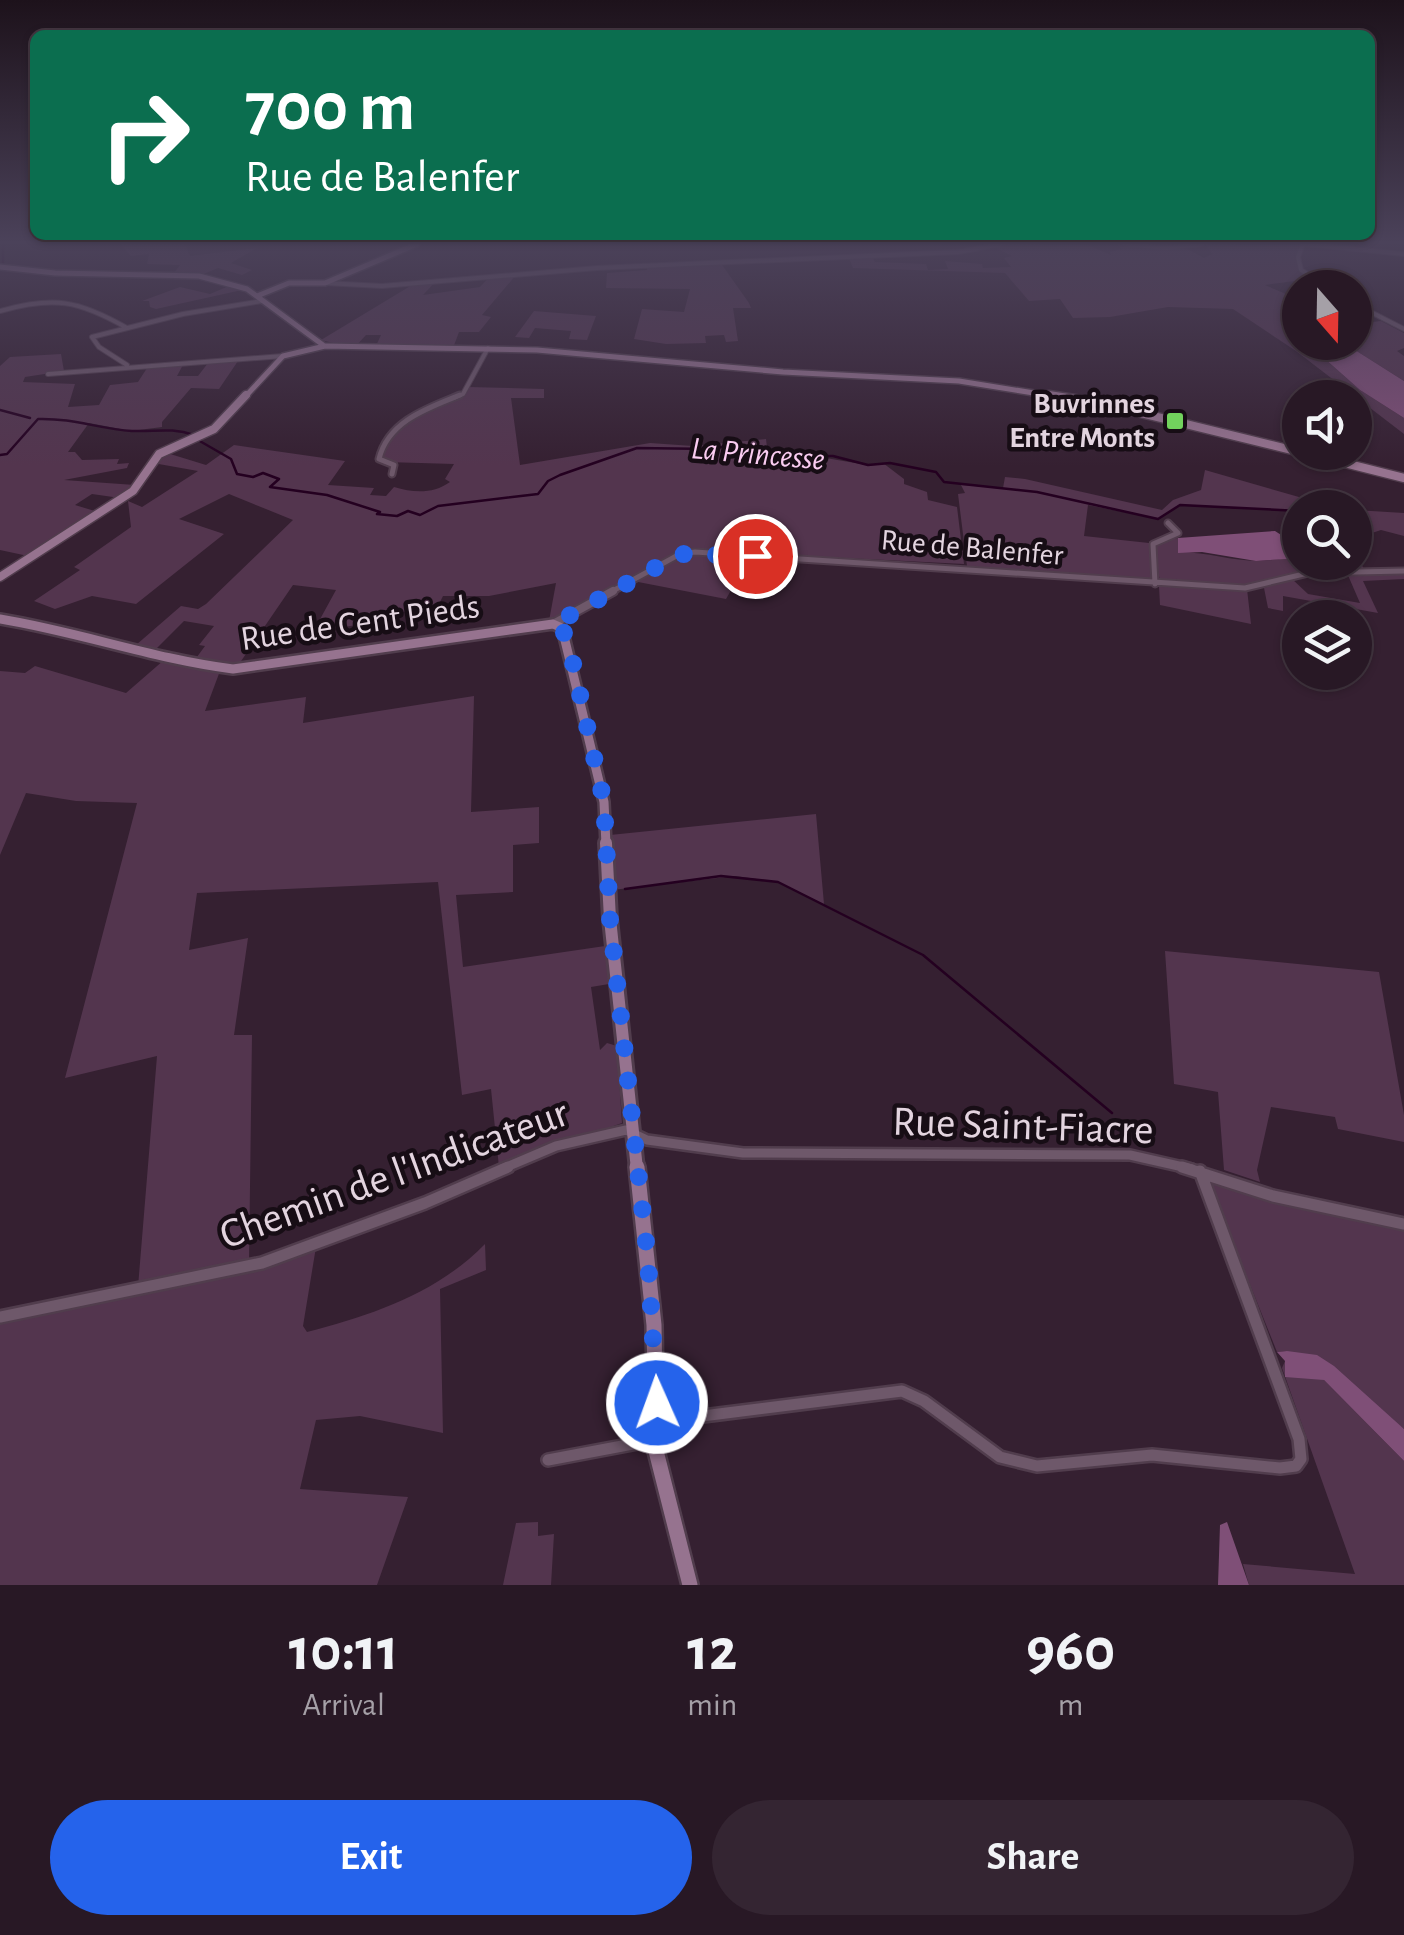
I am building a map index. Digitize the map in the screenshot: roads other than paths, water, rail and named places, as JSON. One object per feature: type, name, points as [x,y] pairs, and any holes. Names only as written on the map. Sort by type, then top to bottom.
[{"type":"street","points":[[108,318],[127,328]]},
{"type":"street","points":[[127,365],[100,347],[92,336],[173,318]]},
{"type":"street","points":[[286,318],[325,346]]},
{"type":"street","points":[[1376,318],[1404,329]]},
{"type":"street","points":[[48,374],[283,356],[325,346],[488,348],[999,386],[1100,404],[1282,448]]},
{"type":"street","points":[[392,474],[394,465],[378,456],[382,447],[419,410],[461,396],[488,348]]},
{"type":"street","points":[[0,577],[132,490],[159,454],[214,428],[283,356]]},
{"type":"street","points":[[1372,470],[1404,478]]},
{"type":"street","points":[[1155,584],[1153,544],[1178,533],[1168,523]]},
{"type":"street","name":"Rue de Balenfer","points":[[554,624],[690,552],[1253,588],[1308,573],[1404,571]]},
{"type":"street","name":"Rue de Cent Pieds","points":[[0,618],[70,630],[186,663],[233,669],[554,624]]},
{"type":"street","points":[[554,624],[562,628],[569,645],[604,802],[610,919],[654,1325],[654,1440],[690,1585]]},
{"type":"street","name":"Chemin de l'Indicateur","points":[[0,1317],[262,1262],[424,1204],[556,1146],[618,1131],[633,1134]]},
{"type":"street","name":"Rue Saint-Fiacre","points":[[633,1134],[710,1150],[773,1154],[1114,1153],[1200,1171],[1273,1196],[1404,1224]]},
{"type":"street","points":[[655,1422],[902,1391],[924,1401],[1000,1457],[1037,1466],[1152,1455],[1280,1468],[1296,1466],[1301,1459],[1299,1439],[1200,1171]]},
{"type":"street","points":[[548,1460],[654,1440]]},
{"type":"waterway","points":[[0,410],[30,418]]},
{"type":"waterway","name":"La Princesse","points":[[0,455],[7,454],[38,419],[194,435]]},
{"type":"waterway","name":"La Princesse","points":[[198,440],[231,459],[237,474],[253,477],[263,473],[279,479],[270,487],[327,495],[380,512],[377,514],[397,516],[408,511],[420,515],[438,506],[538,494],[548,481],[560,475],[637,448],[712,449],[731,445],[758,456],[833,456],[868,465],[890,463],[936,472],[944,482],[1037,492],[1158,519],[1180,505],[1282,510]]},
{"type":"waterway","points":[[625,889],[721,876],[778,882],[923,955],[1112,1113]]},
{"type":"place","name":"Buvrinnes Entre Monts","points":[[1175,421]]}]
